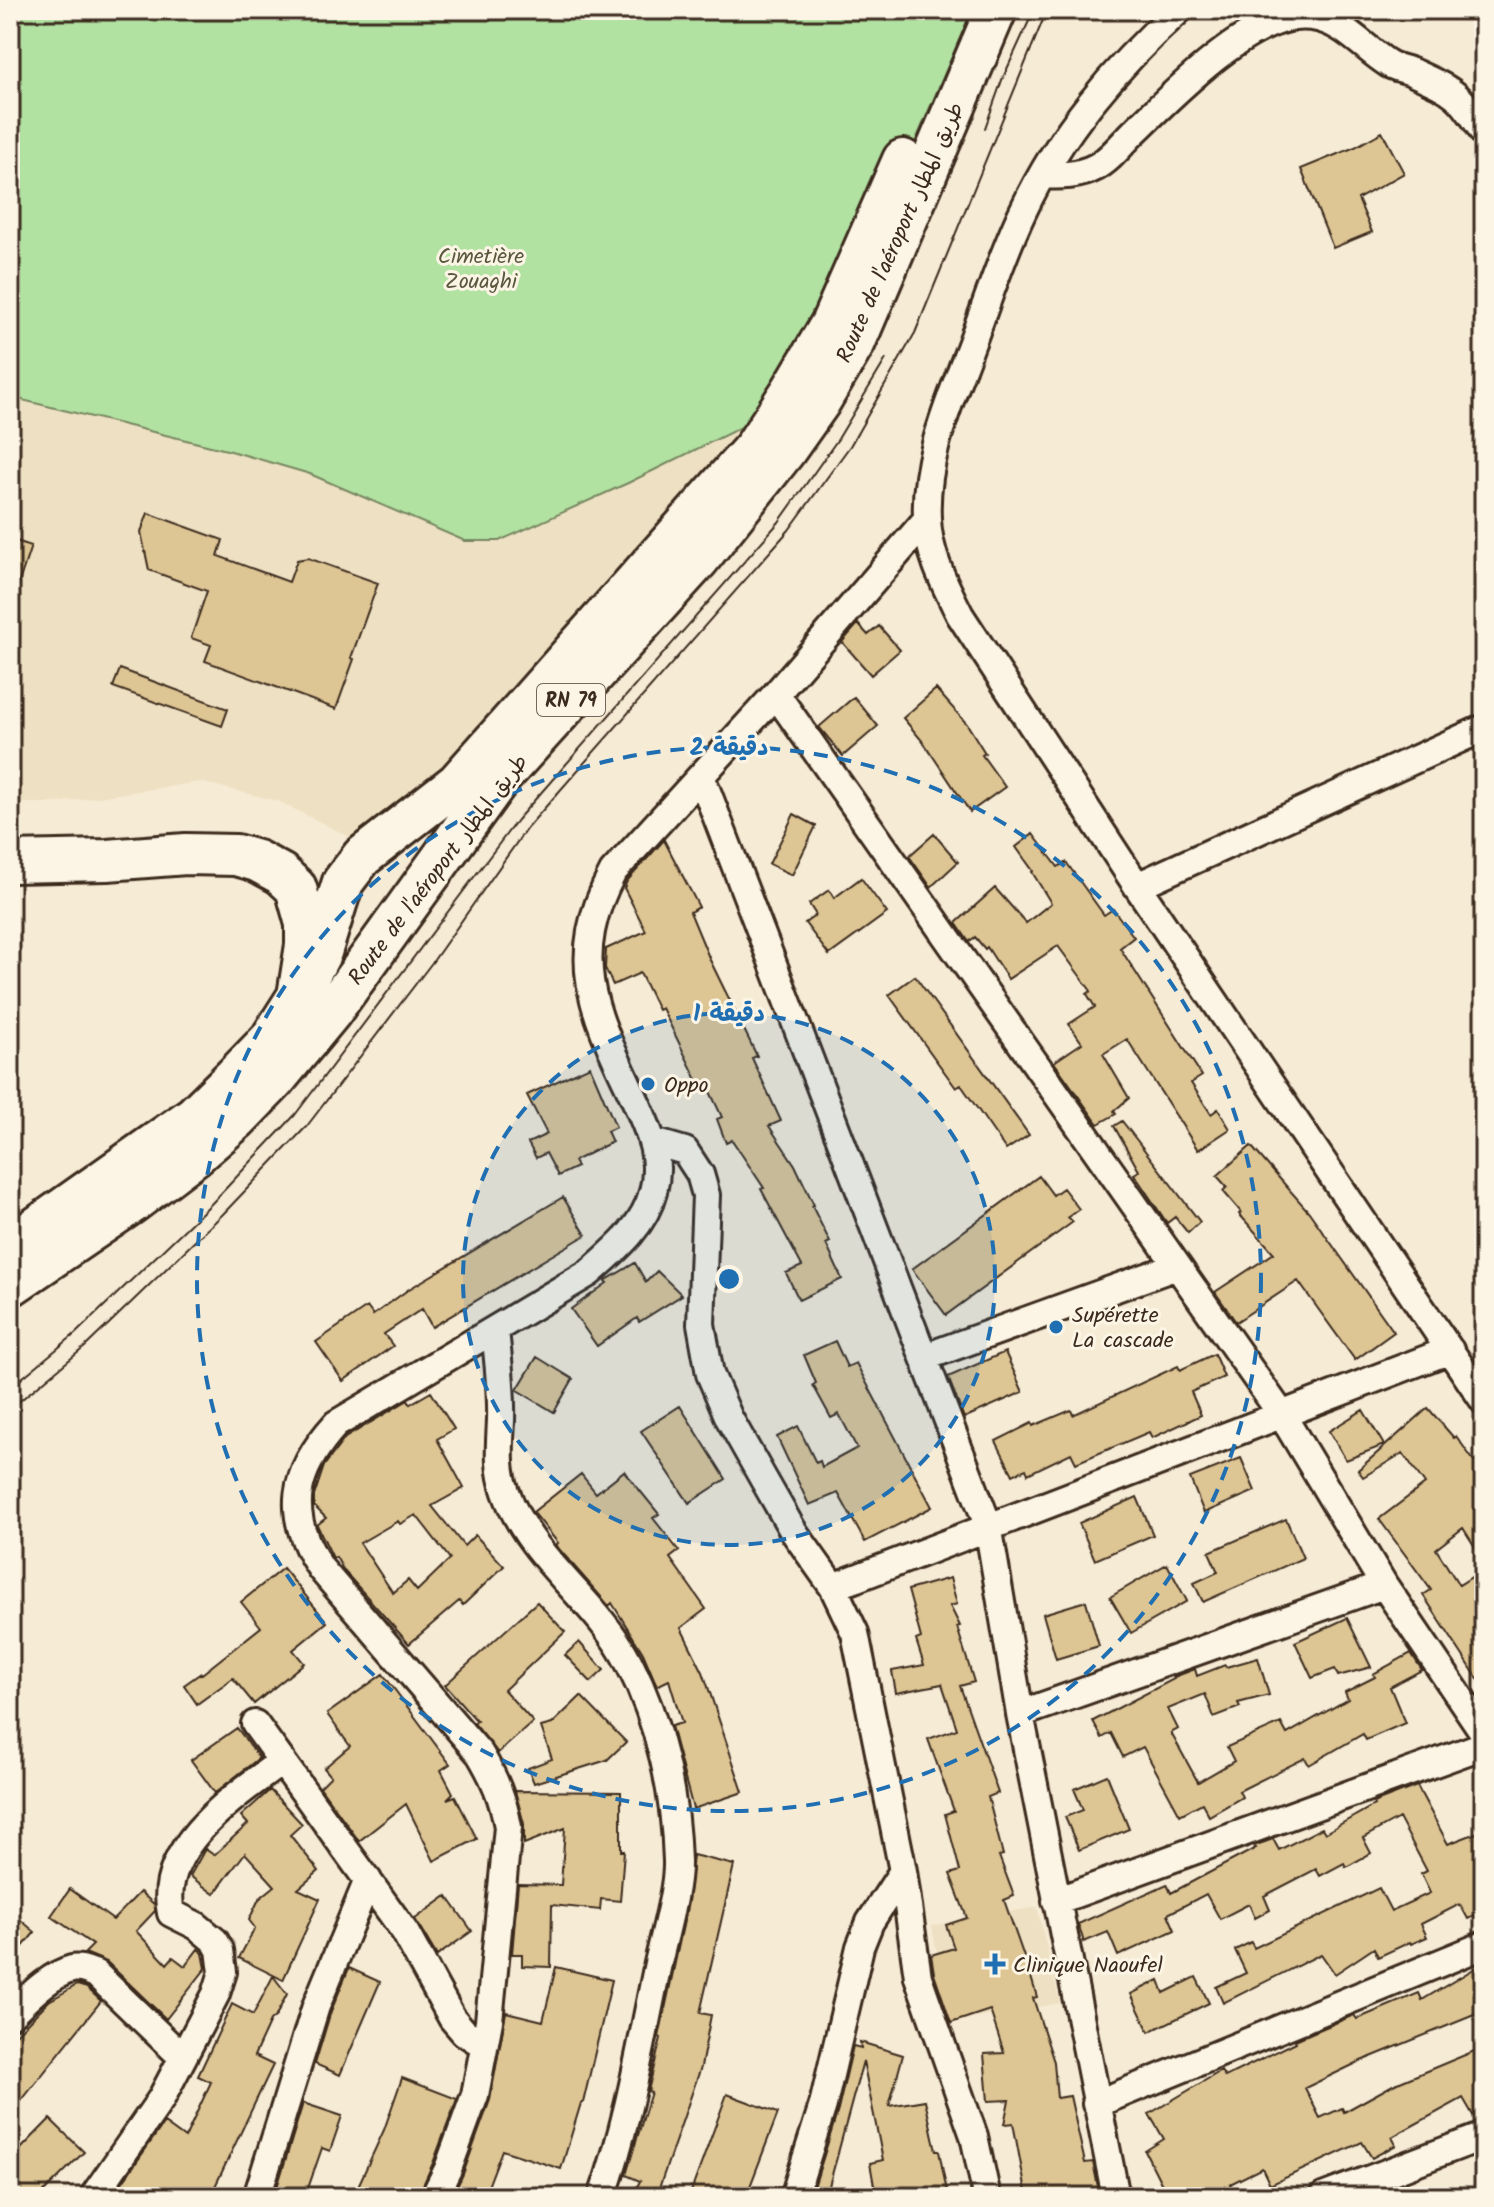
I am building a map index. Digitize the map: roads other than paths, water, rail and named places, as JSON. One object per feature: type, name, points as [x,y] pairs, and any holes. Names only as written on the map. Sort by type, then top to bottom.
[{"type":"highway","points":[[10,1246],[194,1116],[270,1040],[321,952],[343,882],[362,857],[457,783],[754,448],[831,324],[968,10]]},
{"type":"highway","name":"Route de l'aéroport طريق المطار","points":[[10,1286],[132,1203],[194,1156],[237,1119],[274,1081],[331,1012],[499,779],[699,559],[785,451],[819,403],[855,342],[996,10]]},
{"type":"highway","points":[[10,862],[107,860],[186,854],[236,855],[257,861],[281,874],[296,888],[306,924],[298,996]]},
{"type":"street","points":[[1179,10],[1100,88],[1068,131],[1042,175],[1013,235],[937,435],[927,488],[927,519],[937,568],[960,615],[1137,886],[1484,1401]]},
{"type":"street","points":[[1042,175],[1067,176],[1097,167],[1201,69],[1238,42],[1282,18],[1312,17],[1338,27],[1363,42],[1390,65],[1447,87],[1468,106],[1484,133]]},
{"type":"street","points":[[434,2197],[448,2169],[475,2095],[484,2045],[508,1827],[503,1798],[495,1777],[480,1754],[321,1569],[307,1549],[297,1520],[296,1506],[316,1446],[336,1424],[589,1273],[635,1228],[653,1191],[656,1167],[654,1142],[603,1030],[588,976],[588,942],[598,901],[613,872],[776,694],[927,519]]},
{"type":"street","points":[[776,694],[1282,1415],[1384,1585],[1484,1733]]},
{"type":"street","points":[[1137,886],[1484,728]]},
{"type":"street","points":[[701,776],[988,1525],[1020,1714],[1116,2197]]},
{"type":"street","points":[[654,1142],[685,1151],[700,1174],[706,1195],[701,1324],[710,1374],[729,1418],[778,1505],[833,1587],[855,1633],[903,1871],[918,1977],[974,2136],[987,2197]]},
{"type":"street","points":[[925,1357],[1177,1266]]},
{"type":"street","points":[[495,1330],[501,1420],[498,1457],[506,1492],[526,1530],[564,1580],[607,1627],[629,1662],[655,1723],[671,1801],[677,1864],[618,2150],[602,2197]]},
{"type":"street","points":[[833,1587],[1450,1350]]},
{"type":"street","points":[[1020,1714],[1384,1585]]},
{"type":"street","points":[[255,1724],[405,1932],[452,2018],[464,2032],[484,2045]]},
{"type":"street","points":[[1056,1901],[1484,1745]]},
{"type":"street","points":[[93,2197],[161,2099],[216,1994],[223,1972],[220,1950],[215,1941],[197,1926],[171,1913],[170,1883],[185,1849],[215,1812],[282,1761]]},
{"type":"street","points":[[794,2197],[823,2105],[860,1947],[870,1922],[903,1871]]},
{"type":"street","points":[[257,2197],[316,2006],[368,1880]]},
{"type":"street","points":[[1096,2104],[1484,1945]]},
{"type":"street","points":[[10,2015],[52,1980],[81,1968],[96,1974],[181,2056]]},
{"type":"street","points":[[1323,2197],[1484,2136]]},
{"type":"tram line","points":[[10,1409],[86,1346],[223,1214],[307,1126],[434,960],[527,828],[789,530],[850,446],[915,333],[1047,10]]},
{"type":"tram line","points":[[985,128],[1002,80],[1029,21]]},
{"type":"tram line","points":[[10,1388],[75,1334],[212,1203],[295,1115],[517,820],[779,522],[838,439],[886,359]]},
{"type":"place","name":"Oppo","points":[[648,1084]]},
{"type":"place","name":"Supérette La cascade","points":[[1056,1327]]},
{"type":"place","name":"Clinique Naoufel","points":[[995,1964]]},
{"type":"park label","name":"Cimetière Zouaghi","points":[[481,268]]}]
